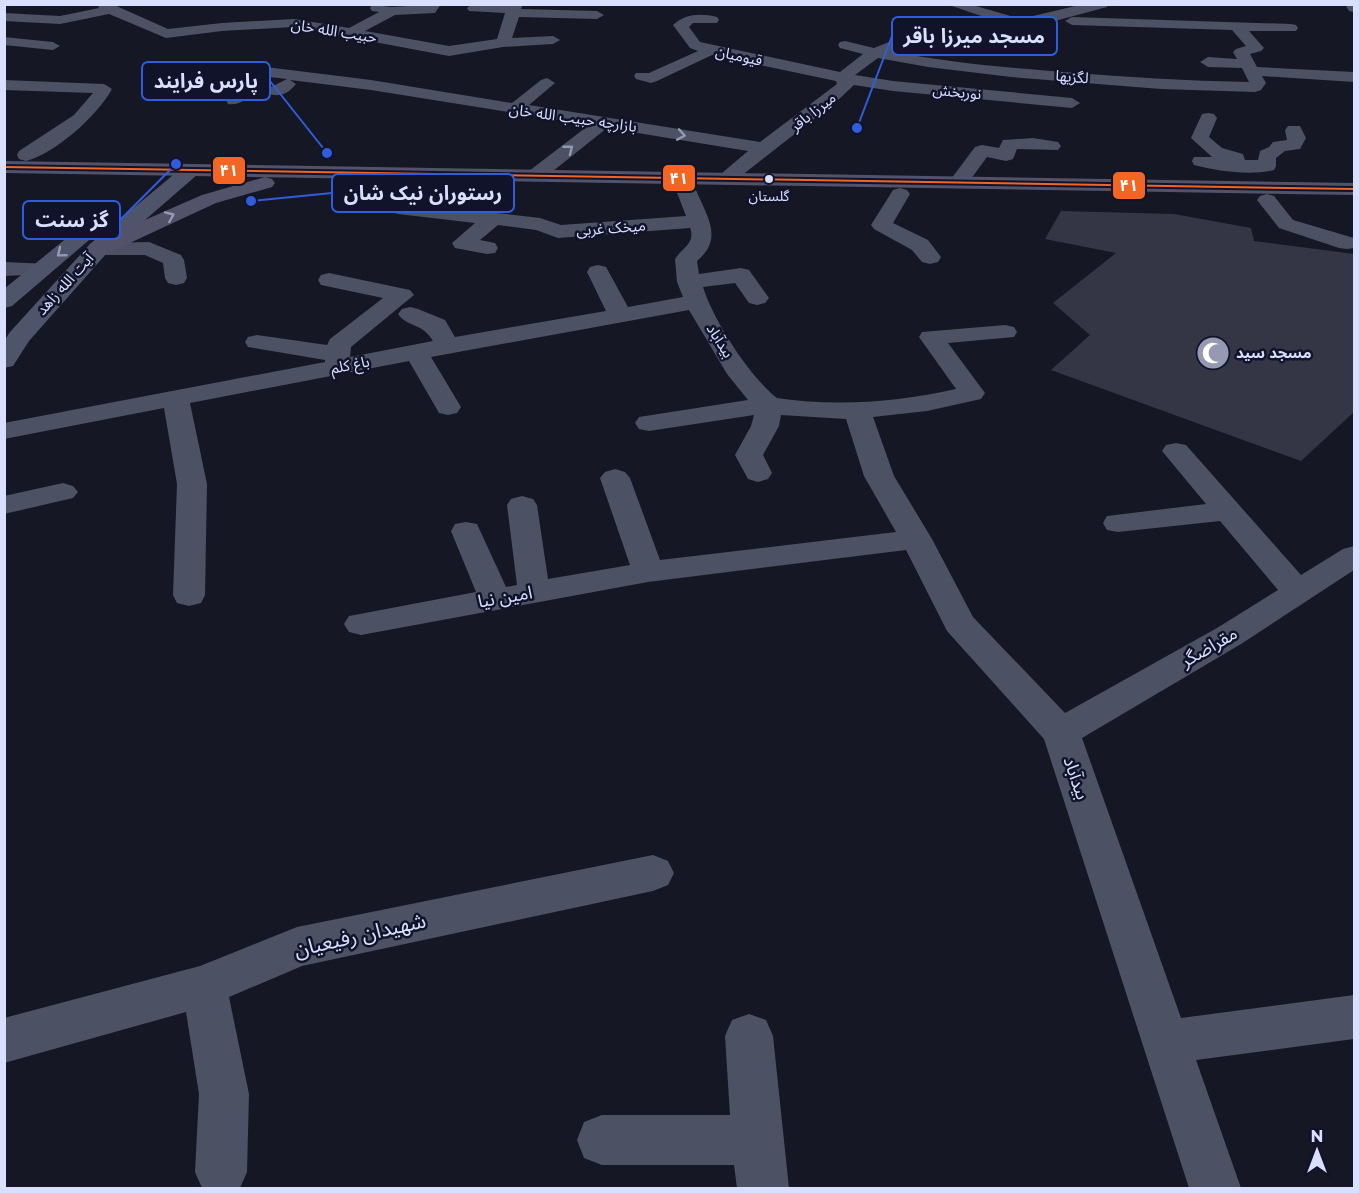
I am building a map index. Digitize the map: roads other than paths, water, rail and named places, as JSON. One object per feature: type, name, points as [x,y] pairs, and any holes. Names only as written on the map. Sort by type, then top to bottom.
[{"type":"main road","points":[[4,167],[265,183],[1354,201]]},
{"type":"main road","points":[[4,179],[536,175],[1354,189]]},
{"type":"main road","name":"آیت الله زاهد","points":[[4,362],[19,337],[98,249],[170,176]]},
{"type":"main road","name":"آیت الله زاهد","points":[[4,301],[41,269],[170,176]]},
{"type":"main road","points":[[98,249],[209,200],[265,183]]},
{"type":"street","points":[[294,23],[300,4]]},
{"type":"street","points":[[351,33],[385,9],[430,10],[435,4]]},
{"type":"street","name":"میرزا باقر","points":[[725,179],[761,148],[781,137],[832,98],[846,85],[843,78],[852,66],[871,52],[898,41],[1019,24],[1050,12],[1102,4]]},
{"type":"street","points":[[1351,4],[1354,8]]},
{"type":"street","points":[[946,5],[1019,24]]},
{"type":"street","points":[[4,17],[60,20],[107,7],[132,20],[164,16]]},
{"type":"street","points":[[474,8],[581,25]]},
{"type":"street","points":[[1050,12],[1090,22],[1291,28]]},
{"type":"street","points":[[512,14],[597,15]]},
{"type":"street","points":[[503,43],[512,14]]},
{"type":"street","name":"قیومیان","points":[[712,20],[689,19],[686,24],[680,25],[695,45],[707,49],[843,78]]},
{"type":"street","name":"حبیب الله خان","points":[[132,20],[166,34],[252,31],[294,23],[449,51],[503,43],[553,40]]},
{"type":"street","points":[[1090,22],[1100,38]]},
{"type":"street","name":"لگزیها","points":[[845,45],[871,52],[1019,73],[1118,81],[1255,87],[1258,83],[1241,52],[1262,49],[1237,27]]},
{"type":"street","points":[[905,28],[930,36]]},
{"type":"street","points":[[9,44],[53,46]]},
{"type":"street","points":[[642,76],[651,78],[678,67],[706,53],[707,49]]},
{"type":"street","points":[[369,51],[385,54]]},
{"type":"street","points":[[428,61],[449,51]]},
{"type":"street","points":[[1019,73],[1020,53]]},
{"type":"street","points":[[1209,62],[1354,77]]},
{"type":"street","points":[[234,100],[255,89],[274,92],[306,65],[316,63]]},
{"type":"street","points":[[631,63],[678,67]]},
{"type":"street","name":"بازارچه حبیب الله خان","points":[[227,68],[384,88],[514,110],[601,117],[646,129],[761,148]]},
{"type":"street","points":[[353,69],[353,74],[375,77],[384,88],[401,77]]},
{"type":"street","name":"نوربخش","points":[[843,78],[932,95],[1072,103]]},
{"type":"street","points":[[514,110],[547,83]]},
{"type":"street","points":[[4,85],[77,86],[104,89],[98,102],[79,121],[26,155]]},
{"type":"street","points":[[11,103],[32,85]]},
{"type":"street","points":[[462,100],[480,87]]},
{"type":"street","points":[[646,129],[660,116]]},
{"type":"street","points":[[536,175],[601,117]]},
{"type":"street","points":[[1208,118],[1200,138],[1215,152],[1236,158],[1234,187]]},
{"type":"street","points":[[1201,161],[1235,166],[1267,166],[1267,155],[1276,151],[1279,146],[1294,144],[1297,138],[1294,130]]},
{"type":"street","points":[[958,183],[982,151],[1006,155],[1009,144],[1033,143],[1052,146]]},
{"type":"street","points":[[686,190],[703,234],[698,249],[686,260],[692,292]]},
{"type":"street","name":"میخک غربی","points":[[348,194],[398,208],[487,213],[540,224],[558,232],[698,221]]},
{"type":"street","points":[[900,194],[881,225],[920,245],[930,257]]},
{"type":"street","points":[[1267,200],[1286,224],[1347,243]]},
{"type":"street","points":[[487,213],[463,243],[487,248]]},
{"type":"street","points":[[98,249],[149,248],[173,260],[176,278]]},
{"type":"street","points":[[4,268],[41,269]]},
{"type":"street","points":[[598,273],[621,317]]},
{"type":"street","name":"باغ کلم","points":[[4,431],[176,399],[337,361],[416,352],[621,317],[741,276],[757,298]]},
{"type":"street","points":[[257,342],[337,361],[339,344],[402,295],[329,280]]},
{"type":"street","name":"بیدآباد","points":[[692,292],[746,383],[770,405]]},
{"type":"street","points":[[504,309],[518,334]]},
{"type":"street","points":[[410,314],[436,325],[448,346]]},
{"type":"street","points":[[648,423],[770,405],[819,411],[857,411],[940,401],[972,393],[931,337],[1005,332]]},
{"type":"street","points":[[416,352],[448,407]]},
{"type":"street","points":[[176,399],[192,484],[189,595]]},
{"type":"street","points":[[758,473],[749,455],[765,426],[770,405]]},
{"type":"street","name":"بیدآباد","points":[[857,411],[879,476],[916,539],[959,623],[1060,733],[1215,1188]]},
{"type":"street","points":[[1176,451],[1298,592]]},
{"type":"street","points":[[615,478],[648,572]]},
{"type":"street","points":[[4,505],[63,492]]},
{"type":"street","points":[[522,505],[534,592]]},
{"type":"street","points":[[1118,523],[1228,511]]},
{"type":"street","points":[[466,531],[495,599]]},
{"type":"street","name":"امین نیا","points":[[361,624],[648,572],[916,539]]},
{"type":"street","name":"مقراضگر","points":[[1060,733],[1229,636],[1354,555]]},
{"type":"street","name":"شهیدان رفیعیان","points":[[4,1041],[204,986],[297,947],[653,873]]},
{"type":"street","points":[[204,986],[224,1094],[221,1172]]},
{"type":"street","points":[[1167,1042],[1354,1017]]},
{"type":"street","points":[[602,1140],[760,1164],[748,1036]]},
{"type":"place","name":"مسجد میرزا باقر","points":[[857,128]]},
{"type":"place","name":"پارس فرایند","points":[[327,153]]},
{"type":"place","name":"گز سنت","points":[[176,164]]},
{"type":"place","name":"گلستان","points":[[769,179]]},
{"type":"place","name":"رستوران نیک شان","points":[[251,201]]},
{"type":"place","name":"مسجد سید","points":[[1213,353]]}]
